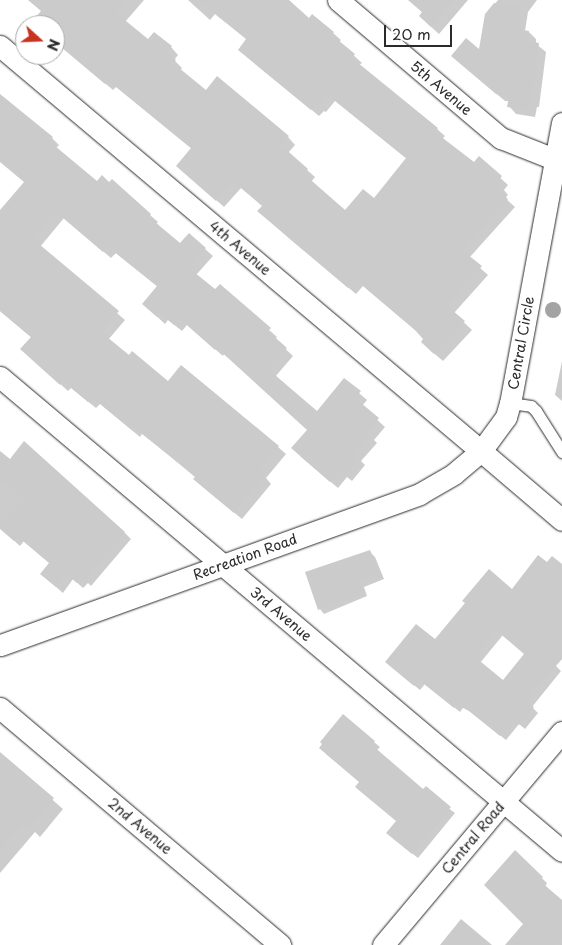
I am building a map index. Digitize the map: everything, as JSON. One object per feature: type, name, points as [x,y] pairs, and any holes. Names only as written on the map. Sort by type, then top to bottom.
[{"type":"street","name":"5th Avenue","points":[[338,0],[501,138],[554,159]]},
{"type":"street","name":"4th Avenue","points":[[0,46],[481,451]]},
{"type":"street","name":"Central Circle","points":[[481,451],[506,418],[510,403],[562,123]]},
{"type":"street","name":"3rd Avenue","points":[[0,377],[562,851]]},
{"type":"street","points":[[481,451],[562,520]]},
{"type":"street","name":"Recreation Road","points":[[0,645],[420,494],[454,474],[481,451]]},
{"type":"street","name":"2nd Avenue","points":[[0,708],[280,945]]},
{"type":"street","name":"Central Road","points":[[383,945],[562,732]]},
{"type":"lane","points":[[510,403],[530,406],[536,411],[562,452]]},
{"type":"building","points":[[28,0],[125,0],[115,12],[148,39],[154,32],[172,46],[167,52],[176,60],[173,63],[206,90],[217,76],[289,136],[281,145],[308,169],[304,174],[345,210],[363,189],[374,198],[406,158],[327,94],[318,106],[316,104],[311,110],[238,50],[246,39],[198,0],[289,0],[309,18],[312,14],[334,32],[332,35],[355,54],[352,58],[438,128],[435,132],[474,162],[479,156],[502,176],[497,182],[501,186],[498,190],[508,199],[462,250],[482,266],[446,305],[465,321],[434,354],[421,342],[423,339],[415,330],[355,279],[348,288],[257,211],[262,206],[233,181],[216,201],[176,166],[191,148],[108,80],[105,84],[65,50],[65,15],[38,15],[41,11]]},
{"type":"building","points":[[408,0],[454,0],[431,27],[419,16],[422,12]]},
{"type":"building","points":[[494,3],[521,7],[517,29],[529,31],[528,41],[539,43],[532,100],[529,100],[528,110],[507,107],[509,96],[496,94],[451,56],[466,38],[479,49],[485,14]]},
{"type":"building","points":[[0,94],[53,137],[49,141],[97,181],[102,175],[109,182],[112,179],[151,214],[149,217],[180,243],[189,233],[206,248],[189,268],[215,289],[220,284],[271,328],[268,331],[287,348],[268,369],[317,411],[344,378],[361,391],[355,398],[379,418],[367,432],[370,435],[354,454],[359,457],[344,475],[339,471],[330,482],[291,448],[307,430],[216,347],[215,350],[179,318],[174,325],[160,313],[157,317],[142,304],[157,286],[108,247],[103,252],[56,212],[33,239],[119,311],[101,332],[129,355],[132,351],[168,381],[181,365],[279,446],[259,470],[265,475],[234,513],[193,479],[195,477],[135,427],[132,430],[92,397],[88,402],[63,381],[60,385],[20,349],[31,337],[0,311],[0,210],[24,182],[0,162]]},
{"type":"building","points":[[24,441],[125,532],[84,581],[81,578],[77,583],[66,574],[56,587],[40,574],[49,563],[17,536],[14,541],[0,529],[0,526],[25,500],[0,479],[0,451],[10,459]]},
{"type":"building","points":[[370,550],[380,574],[360,582],[363,592],[359,595],[318,610],[305,572]]},
{"type":"building","points":[[538,555],[547,562],[552,556],[562,564],[562,658],[527,701],[534,707],[519,725],[513,720],[500,736],[458,703],[454,708],[419,680],[414,686],[385,662],[416,624],[435,639],[465,603],[462,601],[489,569],[512,589]],"holes":[[[497,631],[524,654],[503,680],[475,657]]]},
{"type":"building","points":[[343,714],[375,741],[372,745],[423,789],[426,786],[451,807],[412,854],[386,833],[396,821],[355,787],[359,782],[319,748],[322,744],[320,742]]},
{"type":"building","points":[[0,752],[54,798],[29,828],[24,823],[0,851]]},
{"type":"building","points":[[515,850],[543,877],[540,881],[562,900],[562,938],[556,945],[505,945],[523,924],[484,885]]},
{"type":"building","points":[[461,919],[492,945],[440,945]]}]
